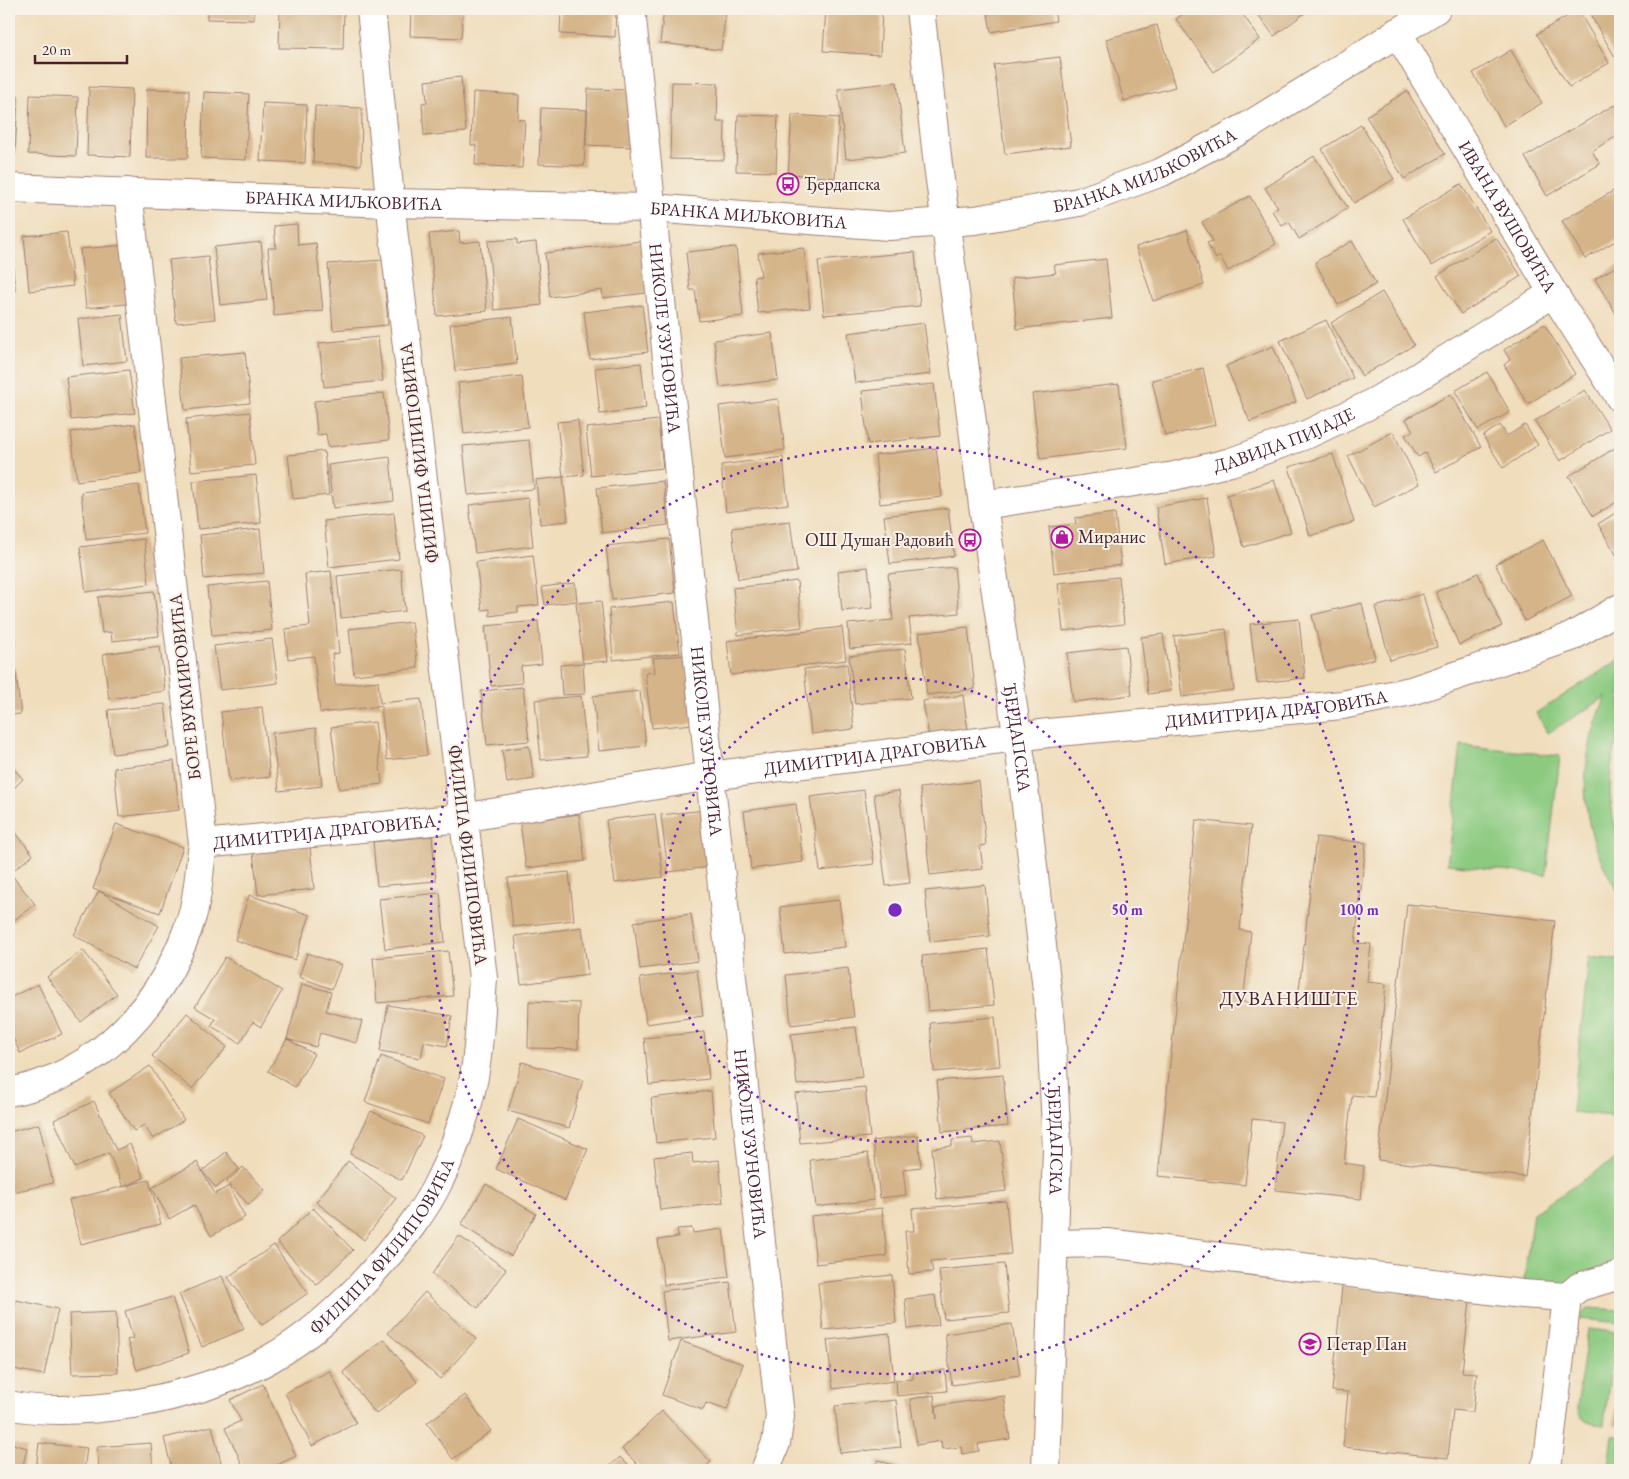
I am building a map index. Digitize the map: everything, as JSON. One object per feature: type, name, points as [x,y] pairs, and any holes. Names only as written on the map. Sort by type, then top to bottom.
[{"type":"street","name":"ФИЛИПА ФИЛИПОВИЋА","points":[[9,1405],[61,1410],[109,1408],[169,1397],[230,1379],[267,1362],[304,1340],[356,1293],[407,1233],[440,1179],[460,1129],[476,1066],[483,978],[462,818],[390,203],[371,9]]},
{"type":"street","name":"НИКОЛЕ УЗУНОВИЋА","points":[[631,9],[710,776],[780,1416],[776,1443],[765,1470]]},
{"type":"street","name":"ЂЕРДАПСКА","points":[[920,9],[945,224],[1017,737],[1051,1025],[1057,1150],[1046,1470]]},
{"type":"street","name":"БРАНКА МИЉКОВИЋА","points":[[9,188],[390,203],[650,208],[888,226],[945,224],[1011,216],[1079,202],[1162,172],[1250,125],[1436,9]]},
{"type":"street","name":"ИВАНА ВУШОВИЋА","points":[[1397,32],[1553,293],[1620,398]]},
{"type":"street","name":"БОРЕ ВУКМИРОВИЋА","points":[[9,1092],[56,1078],[84,1063],[116,1040],[155,994],[176,956],[192,914],[203,844],[128,192]]},
{"type":"street","name":"ДАВИДА ПИЈАДЕ","points":[[983,504],[1174,476],[1231,462],[1308,434],[1367,406],[1397,389],[1553,293]]},
{"type":"street","name":"ДИМИТРИЈА ДРАГОВИЋА","points":[[203,844],[462,818],[710,776],[1017,737],[1342,705],[1402,692],[1571,637],[1620,608]]},
{"type":"street","points":[[1055,1244],[1107,1243],[1522,1294],[1567,1297]]},
{"type":"street","points":[[1544,1470],[1548,1460],[1567,1297],[1579,1287],[1620,1275]]},
{"type":"green space","points":[[1620,659],[1620,728],[1611,768],[1610,793],[1613,818],[1620,841],[1620,894],[1606,871],[1596,847],[1589,823],[1586,798],[1589,748],[1606,697],[1548,733],[1536,713]]},
{"type":"green space","points":[[1461,745],[1560,756],[1546,875],[1447,864]]},
{"type":"green space","points":[[1589,957],[1620,960],[1620,1117],[1572,1112]]},
{"type":"green space","points":[[1620,1156],[1620,1275],[1522,1294],[1533,1213]]},
{"type":"green space","points":[[1590,1308],[1620,1310],[1620,1323],[1580,1319],[1583,1313]]},
{"type":"green space","points":[[1588,1329],[1615,1332],[1604,1425],[1594,1424],[1583,1419],[1577,1406]]},
{"type":"green space","points":[[1612,1435],[1620,1436],[1620,1469],[1608,1467]]},
{"type":"building","points":[[207,9],[254,9],[254,20],[207,19]]},
{"type":"building","points":[[280,9],[344,9],[343,49],[279,48]]},
{"type":"building","points":[[411,9],[463,9],[461,38],[410,36]]},
{"type":"building","points":[[561,9],[616,9],[615,37],[560,34]]},
{"type":"building","points":[[664,9],[726,9],[721,50],[660,43]]},
{"type":"building","points":[[826,9],[882,9],[880,55],[823,51]]},
{"type":"building","points":[[987,9],[1054,9],[1056,21],[991,32]]},
{"type":"building","points":[[1190,9],[1239,9],[1260,39],[1214,72],[1176,19]]},
{"type":"building","points":[[1254,9],[1310,9],[1274,36]]},
{"type":"building","points":[[1587,9],[1620,9],[1620,54],[1615,57]]},
{"type":"building","points":[[1578,10],[1609,63],[1569,87],[1537,34]]},
{"type":"building","points":[[1157,25],[1175,87],[1124,101],[1106,39]]},
{"type":"building","points":[[1511,50],[1542,103],[1504,126],[1473,73]]},
{"type":"building","points":[[1060,57],[1071,146],[1005,154],[994,65]]},
{"type":"building","points":[[461,77],[466,132],[424,136],[422,103],[427,102],[425,81]]},
{"type":"building","points":[[672,82],[718,83],[717,122],[725,122],[724,160],[670,159]]},
{"type":"building","points":[[897,82],[905,153],[846,159],[838,89]]},
{"type":"building","points":[[89,87],[132,89],[130,157],[87,155]]},
{"type":"building","points":[[147,89],[189,90],[188,158],[146,158]]},
{"type":"building","points":[[588,89],[633,90],[631,147],[586,145]]},
{"type":"building","points":[[1407,91],[1445,154],[1404,179],[1366,116]]},
{"type":"building","points":[[204,92],[249,94],[246,160],[201,158]]},
{"type":"building","points":[[473,92],[519,95],[518,119],[525,120],[522,168],[475,165],[476,145],[471,145]]},
{"type":"building","points":[[30,95],[78,97],[76,156],[28,154]]},
{"type":"building","points":[[9,96],[18,96],[15,154],[9,154]]},
{"type":"building","points":[[263,103],[307,105],[305,163],[260,161]]},
{"type":"building","points":[[1614,105],[1620,116],[1620,134],[1592,151],[1600,164],[1547,196],[1525,157]]},
{"type":"building","points":[[315,106],[362,108],[361,165],[313,163]]},
{"type":"building","points":[[541,108],[587,110],[584,166],[539,164]]},
{"type":"building","points":[[738,115],[778,116],[776,172],[736,171]]},
{"type":"building","points":[[792,115],[839,118],[835,178],[788,174]]},
{"type":"building","points":[[1361,125],[1394,179],[1354,203],[1322,149]]},
{"type":"building","points":[[1314,156],[1348,208],[1299,239],[1289,222],[1282,226],[1272,211],[1278,207],[1265,188]]},
{"type":"building","points":[[1461,184],[1490,231],[1432,266],[1403,219]]},
{"type":"building","points":[[1615,190],[1620,198],[1620,238],[1585,259],[1562,221]]},
{"type":"building","points":[[1250,196],[1276,244],[1228,271],[1220,256],[1216,259],[1207,243],[1213,241],[1202,222]]},
{"type":"building","points":[[297,224],[298,245],[316,243],[323,311],[274,316],[268,248],[276,248],[274,226]]},
{"type":"building","points":[[1187,230],[1204,285],[1153,301],[1136,247]]},
{"type":"building","points":[[459,231],[460,243],[480,241],[487,311],[437,316],[429,234]]},
{"type":"building","points":[[67,232],[73,286],[29,291],[24,236]]},
{"type":"building","points":[[10,236],[15,291],[9,291]]},
{"type":"building","points":[[1496,238],[1521,276],[1461,314],[1437,276]]},
{"type":"building","points":[[517,239],[517,244],[536,242],[542,305],[494,310],[488,241]]},
{"type":"building","points":[[641,241],[647,293],[603,298],[602,290],[550,297],[545,253]]},
{"type":"building","points":[[1352,241],[1376,284],[1338,305],[1315,262]]},
{"type":"building","points":[[261,242],[267,300],[220,305],[214,247]]},
{"type":"building","points":[[125,245],[136,303],[86,308],[80,249]]},
{"type":"building","points":[[736,247],[743,316],[699,321],[695,290],[690,290],[686,252]]},
{"type":"building","points":[[804,248],[810,308],[758,313],[754,277],[761,276],[758,253]]},
{"type":"building","points":[[915,252],[920,306],[824,315],[818,261]]},
{"type":"building","points":[[208,256],[215,319],[176,323],[169,260]]},
{"type":"building","points":[[1106,259],[1112,318],[1017,329],[1012,278],[1056,273],[1054,265]]},
{"type":"building","points":[[383,260],[388,325],[333,330],[328,264]]},
{"type":"building","points":[[1620,264],[1620,315],[1618,317],[1595,279]]},
{"type":"building","points":[[1382,292],[1414,345],[1362,376],[1331,323]]},
{"type":"building","points":[[642,305],[648,352],[590,359],[584,312]]},
{"type":"building","points":[[122,314],[127,361],[83,366],[78,319]]},
{"type":"building","points":[[512,317],[517,364],[455,371],[450,324]]},
{"type":"building","points":[[1326,320],[1353,378],[1307,399],[1280,341]]},
{"type":"building","points":[[924,323],[931,374],[855,383],[848,333]]},
{"type":"building","points":[[1544,324],[1575,374],[1528,404],[1504,365],[1510,360],[1504,350]]},
{"type":"building","points":[[772,333],[778,380],[720,387],[714,340]]},
{"type":"building","points":[[378,337],[383,381],[324,387],[319,343]]},
{"type":"building","points":[[1273,346],[1296,402],[1250,422],[1226,366]]},
{"type":"building","points":[[245,352],[250,403],[185,410],[179,358]]},
{"type":"building","points":[[641,363],[646,408],[600,414],[595,368]]},
{"type":"building","points":[[1203,368],[1215,425],[1165,436],[1152,380]]},
{"type":"building","points":[[129,370],[135,413],[71,420],[66,377]]},
{"type":"building","points":[[1487,372],[1510,412],[1478,430],[1455,391]]},
{"type":"building","points":[[522,376],[528,427],[464,434],[458,383]]},
{"type":"building","points":[[934,384],[940,436],[868,444],[862,391]]},
{"type":"building","points":[[1119,384],[1127,448],[1040,459],[1032,394]]},
{"type":"building","points":[[1585,390],[1610,429],[1560,461],[1535,421]]},
{"type":"building","points":[[384,393],[389,440],[328,447],[326,434],[317,435],[314,401]]},
{"type":"building","points":[[1451,394],[1481,447],[1436,472],[1425,453],[1418,457],[1405,435],[1413,431],[1406,419]]},
{"type":"building","points":[[778,399],[785,450],[725,458],[719,406]]},
{"type":"building","points":[[250,412],[255,465],[191,471],[186,419]]},
{"type":"building","points":[[578,420],[584,475],[563,477],[557,422]]},
{"type":"building","points":[[658,420],[663,468],[591,476],[586,428]]},
{"type":"building","points":[[135,424],[141,473],[77,481],[71,432]]},
{"type":"building","points":[[1500,425],[1507,436],[1525,425],[1538,445],[1503,468],[1483,436]]},
{"type":"building","points":[[1393,432],[1419,484],[1374,507],[1348,456]]},
{"type":"building","points":[[529,440],[534,489],[468,495],[463,446]]},
{"type":"building","points":[[1620,445],[1620,500],[1593,516],[1569,476]]},
{"type":"building","points":[[936,448],[942,497],[880,504],[875,455]]},
{"type":"building","points":[[324,451],[329,495],[293,499],[288,455]]},
{"type":"building","points":[[1333,454],[1354,522],[1310,536],[1289,467]]},
{"type":"building","points":[[390,457],[394,501],[333,508],[328,465]]},
{"type":"building","points":[[783,457],[788,504],[726,512],[721,465]]},
{"type":"building","points":[[256,475],[261,523],[198,529],[193,481]]},
{"type":"building","points":[[563,477],[568,521],[540,524],[536,480]]},
{"type":"building","points":[[1274,480],[1291,532],[1244,547],[1227,495]]},
{"type":"building","points":[[663,481],[668,525],[602,533],[597,488]]},
{"type":"building","points":[[139,485],[145,533],[86,540],[81,492]]},
{"type":"building","points":[[528,498],[533,546],[475,553],[469,505]]},
{"type":"building","points":[[1207,498],[1216,556],[1165,564],[1156,507]]},
{"type":"building","points":[[948,508],[954,556],[890,564],[884,516]]},
{"type":"building","points":[[1620,510],[1620,561],[1598,524]]},
{"type":"building","points":[[394,513],[399,559],[329,567],[324,521]]},
{"type":"building","points":[[1115,513],[1121,565],[1054,573],[1049,527],[1076,524],[1075,518]]},
{"type":"building","points":[[790,521],[797,572],[738,579],[732,528]]},
{"type":"building","points":[[260,529],[264,573],[204,579],[200,535]]},
{"type":"building","points":[[144,539],[149,584],[86,592],[80,547]]},
{"type":"building","points":[[669,539],[675,593],[612,600],[606,546]]},
{"type":"building","points":[[1543,540],[1572,596],[1525,621],[1495,564]]},
{"type":"building","points":[[533,555],[539,605],[518,607],[518,612],[490,616],[490,609],[482,610],[476,562]]},
{"type":"building","points":[[868,567],[873,608],[842,611],[838,571]]},
{"type":"building","points":[[954,567],[959,613],[909,618],[912,643],[850,649],[848,624],[893,620],[888,574]]},
{"type":"building","points":[[401,569],[405,611],[341,618],[337,576]]},
{"type":"building","points":[[331,571],[339,653],[332,654],[335,685],[378,681],[380,703],[421,699],[427,755],[387,760],[381,706],[320,713],[314,656],[288,659],[285,629],[310,626],[305,574]]},
{"type":"building","points":[[1478,573],[1502,626],[1459,645],[1436,592]]},
{"type":"building","points":[[1119,577],[1124,624],[1063,631],[1058,583]]},
{"type":"building","points":[[267,581],[272,630],[212,636],[207,587]]},
{"type":"building","points":[[797,581],[802,627],[738,635],[733,588]]},
{"type":"building","points":[[575,583],[577,601],[545,605],[542,587]]},
{"type":"building","points":[[154,591],[159,636],[112,641],[111,632],[102,633],[98,597]]},
{"type":"building","points":[[1423,594],[1437,647],[1390,660],[1375,607]]},
{"type":"building","points":[[601,601],[608,661],[583,663],[576,603]]},
{"type":"building","points":[[674,602],[680,653],[613,660],[609,609]]},
{"type":"building","points":[[1362,603],[1375,659],[1326,671],[1312,615]]},
{"type":"building","points":[[9,617],[14,647],[9,647]]},
{"type":"building","points":[[1299,619],[1305,678],[1257,683],[1250,624]]},
{"type":"building","points":[[538,621],[542,664],[521,666],[522,683],[491,686],[485,626]]},
{"type":"building","points":[[412,622],[418,668],[354,675],[349,629]]},
{"type":"building","points":[[842,627],[846,660],[731,675],[727,641]]},
{"type":"building","points":[[968,627],[975,689],[927,695],[919,633]]},
{"type":"building","points":[[1226,629],[1234,690],[1182,697],[1174,636]]},
{"type":"building","points":[[1163,634],[1171,691],[1148,694],[1141,637]]},
{"type":"building","points":[[272,639],[278,683],[220,690],[214,646]]},
{"type":"building","points":[[160,646],[165,691],[109,699],[103,654]]},
{"type":"building","points":[[1126,646],[1132,695],[1073,702],[1067,653]]},
{"type":"building","points":[[905,649],[911,698],[855,704],[849,656]]},
{"type":"building","points":[[686,655],[693,724],[652,728],[645,673],[655,672],[653,658]]},
{"type":"building","points":[[583,663],[585,694],[562,695],[560,665]]},
{"type":"building","points":[[847,664],[854,729],[811,734],[804,669]]},
{"type":"building","points":[[15,667],[21,714],[9,715],[9,668]]},
{"type":"building","points":[[523,687],[529,741],[487,745],[481,691]]},
{"type":"building","points":[[640,691],[646,746],[599,751],[593,696]]},
{"type":"building","points":[[963,695],[968,731],[929,737],[923,701]]},
{"type":"building","points":[[581,696],[587,756],[541,760],[535,700]]},
{"type":"building","points":[[165,704],[170,747],[113,754],[108,710]]},
{"type":"building","points":[[262,707],[270,777],[229,781],[221,712]]},
{"type":"building","points":[[375,722],[382,784],[339,789],[331,727]]},
{"type":"building","points":[[316,728],[322,786],[279,791],[272,733]]},
{"type":"building","points":[[529,746],[534,779],[507,783],[502,750]]},
{"type":"building","points":[[174,761],[179,810],[119,817],[114,768]]},
{"type":"building","points":[[9,764],[23,779],[9,793]]},
{"type":"building","points":[[979,781],[986,845],[980,846],[983,869],[930,875],[920,788]]},
{"type":"building","points":[[864,790],[874,864],[820,871],[810,797]]},
{"type":"building","points":[[899,791],[910,883],[886,886],[874,794]]},
{"type":"building","points":[[796,804],[803,862],[751,869],[744,811]]},
{"type":"building","points":[[704,810],[710,867],[668,872],[661,815]]},
{"type":"building","points":[[579,814],[585,861],[526,868],[520,822]]},
{"type":"building","points":[[655,814],[663,877],[615,883],[606,820]]},
{"type":"building","points":[[1196,820],[1251,826],[1240,930],[1251,932],[1243,1002],[1297,1008],[1316,837],[1366,843],[1355,943],[1371,944],[1367,982],[1386,984],[1374,1097],[1352,1095],[1344,1163],[1364,1166],[1361,1199],[1275,1190],[1282,1122],[1252,1119],[1245,1185],[1158,1176]]},
{"type":"building","points":[[9,824],[33,855],[10,873],[35,904],[9,924]]},
{"type":"building","points":[[116,824],[183,847],[160,913],[93,889]]},
{"type":"building","points":[[432,836],[436,881],[377,886],[373,842]]},
{"type":"building","points":[[310,846],[314,889],[258,895],[253,852]]},
{"type":"building","points":[[569,872],[574,920],[513,927],[508,878]]},
{"type":"building","points":[[985,885],[990,936],[930,942],[925,891]]},
{"type":"building","points":[[99,891],[159,926],[134,969],[74,935]]},
{"type":"building","points":[[440,893],[445,942],[385,949],[379,899]]},
{"type":"building","points":[[249,895],[310,915],[295,960],[235,940]]},
{"type":"building","points":[[839,900],[845,947],[785,954],[780,907]]},
{"type":"building","points":[[1407,904],[1555,921],[1525,1177],[1378,1160]]},
{"type":"building","points":[[691,914],[698,961],[640,969],[634,922]]},
{"type":"building","points":[[582,927],[588,975],[521,984],[515,936]]},
{"type":"building","points":[[988,949],[994,1005],[928,1011],[922,956]]},
{"type":"building","points":[[83,950],[117,994],[81,1022],[47,977]]},
{"type":"building","points":[[448,951],[453,996],[377,1003],[373,958]]},
{"type":"building","points":[[307,953],[341,965],[332,989],[299,977]]},
{"type":"building","points":[[225,957],[282,991],[261,1027],[253,1022],[240,1043],[211,1026],[215,1019],[195,1007]]},
{"type":"building","points":[[848,968],[854,1017],[791,1025],[786,975]]},
{"type":"building","points":[[697,970],[703,1016],[646,1024],[640,978]]},
{"type":"building","points":[[38,984],[62,1034],[20,1053],[9,1029],[9,998]]},
{"type":"building","points":[[302,984],[331,992],[326,1011],[362,1021],[356,1043],[320,1033],[316,1047],[287,1039]]},
{"type":"building","points":[[529,1001],[579,1003],[578,1049],[528,1048]]},
{"type":"building","points":[[388,1005],[452,1016],[447,1046],[424,1042],[421,1058],[380,1051]]},
{"type":"building","points":[[187,1013],[227,1047],[192,1089],[152,1056]]},
{"type":"building","points":[[995,1017],[1000,1066],[934,1072],[930,1023]]},
{"type":"building","points":[[856,1027],[862,1077],[797,1085],[791,1034]]},
{"type":"building","points":[[704,1032],[709,1079],[649,1085],[644,1038]]},
{"type":"building","points":[[287,1039],[314,1054],[295,1087],[268,1071]]},
{"type":"building","points":[[381,1056],[444,1079],[428,1124],[365,1102]]},
{"type":"building","points":[[522,1062],[583,1080],[569,1128],[508,1111]]},
{"type":"building","points":[[150,1066],[184,1120],[153,1139],[144,1125],[134,1131],[109,1093]]},
{"type":"building","points":[[1003,1075],[1008,1126],[942,1132],[937,1081]]},
{"type":"building","points":[[865,1087],[870,1137],[800,1143],[795,1094]]},
{"type":"building","points":[[711,1091],[715,1137],[656,1143],[651,1098]]},
{"type":"building","points":[[94,1101],[116,1150],[130,1144],[144,1178],[123,1187],[109,1153],[75,1168],[54,1120]]},
{"type":"building","points":[[371,1111],[423,1136],[402,1180],[350,1154]]},
{"type":"building","points":[[518,1119],[588,1149],[565,1200],[496,1169]]},
{"type":"building","points":[[39,1124],[53,1183],[9,1193],[9,1132]]},
{"type":"building","points":[[918,1135],[921,1167],[903,1169],[906,1195],[880,1198],[873,1141]]},
{"type":"building","points":[[972,1138],[973,1144],[1000,1141],[1006,1191],[937,1199],[932,1148],[952,1146],[952,1140]]},
{"type":"building","points":[[226,1152],[239,1169],[216,1188],[202,1171]]},
{"type":"building","points":[[692,1153],[693,1163],[719,1160],[723,1203],[660,1210],[654,1157]]},
{"type":"building","points":[[868,1153],[874,1200],[816,1207],[810,1160]]},
{"type":"building","points":[[348,1161],[396,1198],[364,1240],[316,1202]]},
{"type":"building","points":[[197,1162],[215,1194],[229,1186],[245,1217],[211,1236],[194,1205],[169,1219],[152,1188]]},
{"type":"building","points":[[243,1167],[265,1190],[249,1205],[227,1182]]},
{"type":"building","points":[[149,1180],[161,1224],[81,1244],[69,1200]]},
{"type":"building","points":[[486,1184],[536,1214],[511,1256],[461,1225]]},
{"type":"building","points":[[1006,1201],[1011,1254],[931,1261],[933,1272],[909,1274],[905,1231],[914,1231],[912,1209]]},
{"type":"building","points":[[313,1208],[353,1250],[317,1285],[277,1242]]},
{"type":"building","points":[[882,1208],[887,1256],[816,1264],[811,1216]]},
{"type":"building","points":[[692,1228],[693,1233],[723,1229],[729,1277],[664,1285],[658,1240],[678,1237],[677,1229]]},
{"type":"building","points":[[459,1236],[506,1269],[478,1308],[432,1274]]},
{"type":"building","points":[[274,1245],[308,1293],[262,1325],[228,1277]]},
{"type":"building","points":[[1004,1264],[1009,1313],[944,1319],[939,1270]]},
{"type":"building","points":[[892,1275],[896,1323],[823,1330],[818,1283]]},
{"type":"building","points":[[222,1276],[244,1329],[202,1347],[179,1294]]},
{"type":"building","points":[[730,1282],[736,1332],[668,1341],[662,1291]]},
{"type":"building","points":[[1342,1286],[1470,1300],[1462,1372],[1477,1373],[1473,1412],[1453,1410],[1448,1458],[1343,1447],[1348,1392],[1332,1391]]},
{"type":"building","points":[[425,1292],[476,1339],[440,1379],[388,1333]]},
{"type":"building","points":[[935,1295],[939,1325],[908,1329],[905,1299]]},
{"type":"building","points":[[172,1297],[189,1353],[137,1370],[127,1340],[133,1338],[125,1311]]},
{"type":"building","points":[[16,1300],[58,1309],[44,1375],[9,1368],[9,1334]]},
{"type":"building","points":[[116,1312],[118,1373],[72,1374],[69,1314]]},
{"type":"building","points":[[1012,1324],[1020,1375],[952,1385],[945,1334]]},
{"type":"building","points":[[889,1333],[894,1381],[833,1389],[827,1340]]},
{"type":"building","points":[[384,1339],[417,1382],[376,1414],[343,1372]]},
{"type":"building","points":[[681,1341],[743,1364],[727,1410],[706,1403],[703,1410],[662,1395]]},
{"type":"building","points":[[945,1370],[947,1391],[897,1396],[896,1380],[913,1379],[913,1373]]},
{"type":"building","points":[[330,1371],[356,1423],[312,1446],[285,1393]]},
{"type":"building","points":[[1620,1379],[1620,1426],[1613,1425]]},
{"type":"building","points":[[263,1384],[296,1456],[267,1470],[245,1470],[225,1428],[241,1421],[230,1400]]},
{"type":"building","points":[[465,1395],[491,1431],[453,1459],[427,1423]]},
{"type":"building","points":[[934,1395],[937,1419],[936,1406],[1004,1396],[1010,1439],[978,1444],[979,1451],[962,1454],[961,1447],[942,1449],[941,1441],[917,1445],[910,1399]]},
{"type":"building","points":[[896,1400],[901,1447],[840,1453],[835,1406]]},
{"type":"building","points":[[662,1411],[711,1462],[702,1470],[643,1470],[622,1449]]},
{"type":"building","points":[[212,1426],[223,1470],[172,1470],[164,1438]]},
{"type":"building","points":[[9,1443],[27,1448],[22,1470],[9,1470]]},
{"type":"building","points":[[39,1443],[87,1448],[84,1470],[36,1470]]},
{"type":"building","points":[[151,1443],[153,1470],[99,1470],[97,1447]]},
{"type":"building","points":[[620,1457],[633,1470],[606,1470]]},
{"type":"building","points":[[878,1460],[908,1470],[874,1470]]},
{"type":"place","name":"Ђердапска","points":[[788,184]]},
{"type":"place","name":"Миранис","points":[[1062,537]]},
{"type":"place","name":"ОШ Душан Радовић","points":[[970,540]]},
{"type":"place","name":"Петар Пан","points":[[1310,1344]]},
{"type":"district","name":"ДУВАНИШТЕ","points":[[1289,998]]}]
